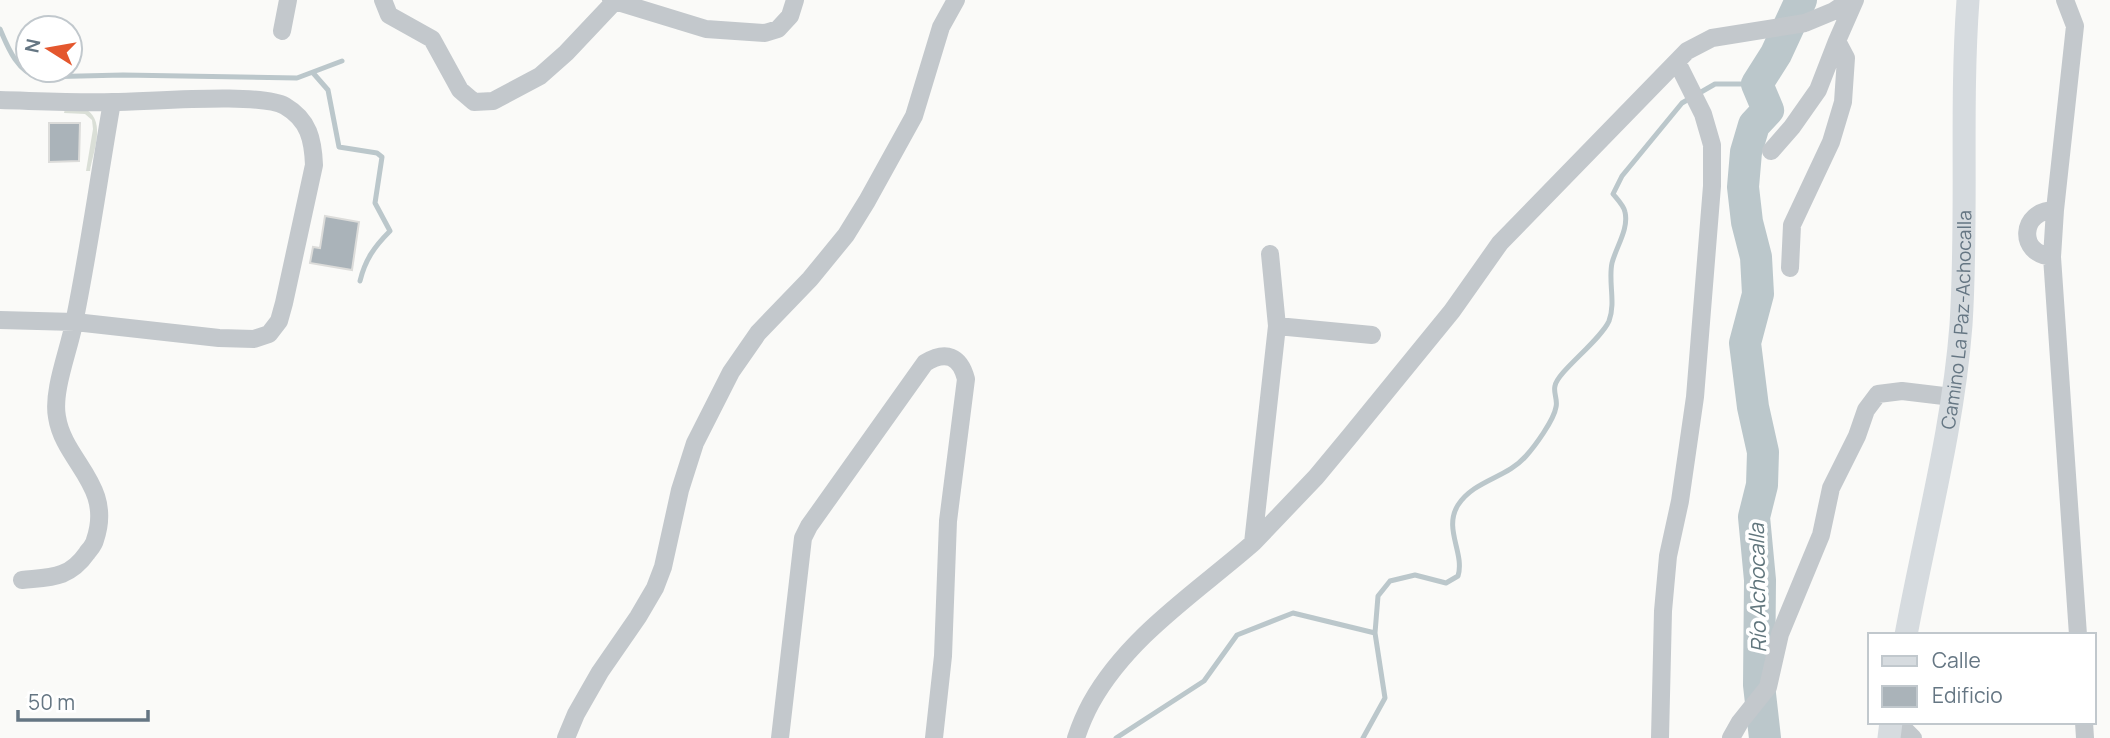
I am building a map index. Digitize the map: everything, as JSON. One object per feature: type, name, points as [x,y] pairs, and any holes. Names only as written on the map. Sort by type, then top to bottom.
[{"type":"main road","name":"Camino La Paz-Achocalla","points":[[1906,633],[1952,397],[1961,325],[1968,0]]},
{"type":"street","points":[[282,31],[288,0]]},
{"type":"street","points":[[383,0],[389,15],[432,38],[460,90],[474,102],[493,101],[540,76],[614,1],[706,29],[765,33],[778,29],[790,16],[795,0]]},
{"type":"street","points":[[566,738],[576,714],[600,672],[655,588],[663,567],[680,490],[695,443],[731,372],[758,334],[818,270],[846,235],[867,201],[914,116],[936,40],[956,0]]},
{"type":"street","points":[[1076,738],[1091,703],[1117,665],[1139,640],[1253,543],[1316,477],[1452,311],[1500,243],[1623,118],[1654,82],[1687,51],[1712,38],[1805,23],[1834,11],[1850,0]]},
{"type":"street","points":[[1771,151],[1793,127],[1818,90],[1855,0]]},
{"type":"street","points":[[2065,0],[2076,26],[2052,257],[2078,633]]},
{"type":"street","points":[[1790,268],[1792,225],[1831,142],[1843,102],[1846,58],[1837,41]]},
{"type":"street","points":[[1660,738],[1663,611],[1668,556],[1695,397],[1712,186],[1712,145],[1703,114],[1677,62]]},
{"type":"street","points":[[0,100],[111,102],[256,99],[283,105],[303,120],[313,142],[314,165],[284,303],[279,321],[269,334],[254,339],[219,338],[75,322],[0,320]]},
{"type":"street","points":[[22,580],[58,577],[78,565],[95,542],[100,514],[93,486],[63,435],[57,417],[57,398],[75,322],[111,102]]},
{"type":"street","points":[[2052,257],[2037,253],[2031,247],[2027,232],[2033,218],[2040,212],[2055,210]]},
{"type":"street","points":[[1253,543],[1277,326],[1270,254]]},
{"type":"street","points":[[1277,326],[1372,335]]},
{"type":"street","points":[[780,738],[803,538],[925,363],[934,357],[945,356],[957,359],[963,366],[966,379],[948,521],[943,656],[934,738]]},
{"type":"street","points":[[1731,738],[1740,722],[1769,687],[1780,634],[1821,536],[1831,488],[1857,436],[1866,410],[1878,394],[1902,391],[1952,397]]},
{"type":"street","points":[[1899,724],[1913,738]]},
{"type":"shaded area","points":[[65,109],[87,110],[96,122],[97,138],[90,171],[86,171],[92,120],[85,114],[64,113]]},
{"type":"building","points":[[49,123],[80,123],[79,161],[49,162]]},
{"type":"building","points":[[325,216],[359,222],[352,270],[310,263],[313,247],[320,248]]},
{"type":"waterway","name":"Río Achocalla","points":[[1765,738],[1759,685],[1760,580],[1754,517],[1762,485],[1763,452],[1753,407],[1745,343],[1758,294],[1756,257],[1747,222],[1743,187],[1746,152],[1754,125],[1768,110],[1757,84],[1776,54],[1801,0]]},
{"type":"waterway","points":[[0,29],[20,65],[39,77],[123,75],[297,78],[342,61]]},
{"type":"waterway","points":[[314,74],[328,90],[339,147],[377,153],[382,157],[375,203],[390,231],[371,254],[360,281]]},
{"type":"waterway","points":[[1363,738],[1385,698],[1375,633],[1378,596],[1390,581],[1415,575],[1446,583],[1458,576],[1459,559],[1453,532],[1454,514],[1458,505],[1473,490],[1510,469],[1530,452],[1555,412],[1555,388],[1558,380],[1609,321],[1612,307],[1612,263],[1622,238],[1626,218],[1613,194],[1622,176],[1682,103],[1715,84],[1757,84]]},
{"type":"waterway","points":[[1116,738],[1204,681],[1237,635],[1293,613],[1375,633]]}]
